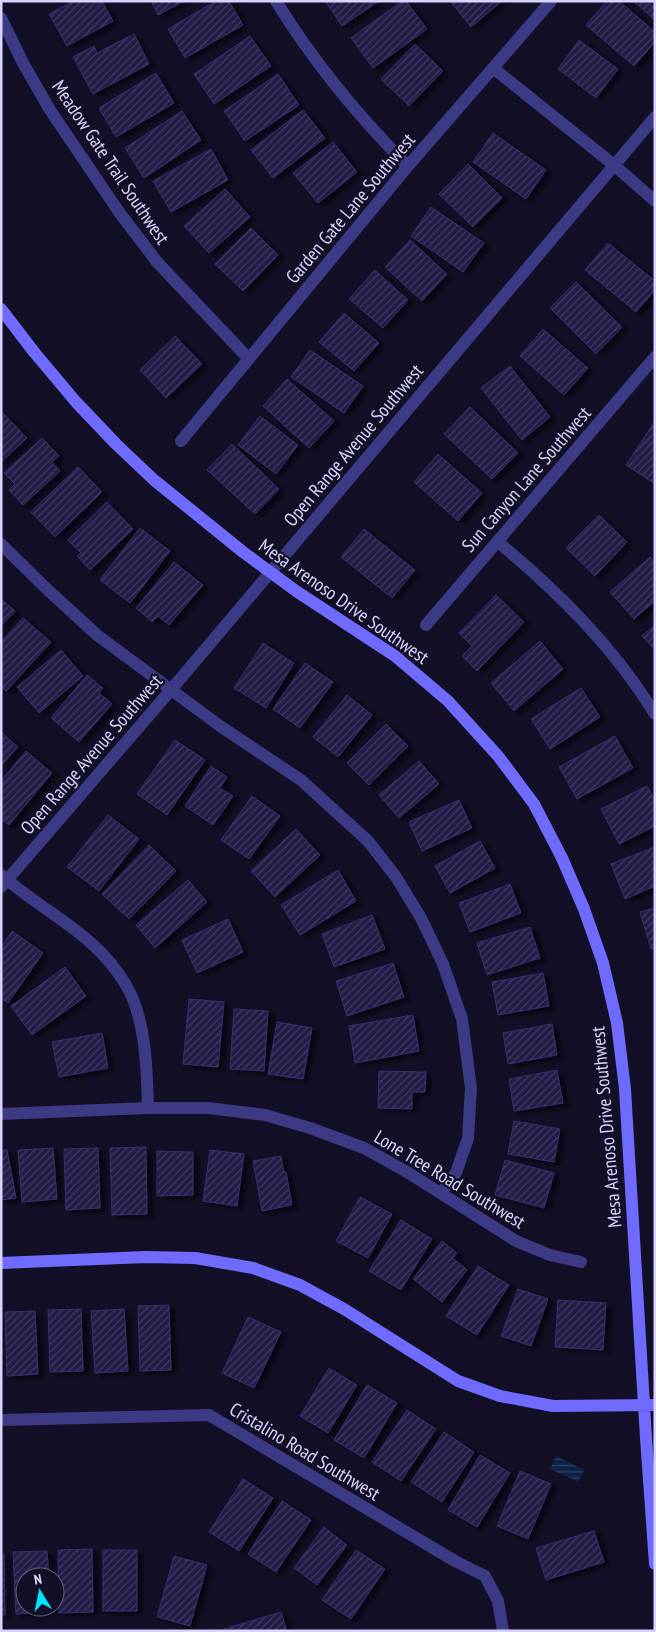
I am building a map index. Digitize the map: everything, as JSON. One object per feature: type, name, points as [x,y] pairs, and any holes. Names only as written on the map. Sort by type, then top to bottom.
[{"type":"street","points":[[276,1],[306,46],[358,111],[408,166]]},
{"type":"street","name":"Garden Gate Lane Southwest","points":[[181,441],[408,166],[551,1]]},
{"type":"street","name":"Meadow Gate Trail Southwest","points":[[1,18],[23,63],[50,110],[119,212],[157,262],[249,359]]},
{"type":"street","points":[[493,68],[614,165],[655,201]]},
{"type":"street","name":"Open Range Avenue Southwest","points":[[3,881],[170,691],[655,117]]},
{"type":"street","name":"Mesa Arenoso Drive Southwest","points":[[1,309],[64,388],[116,444],[154,480],[202,520],[270,571],[395,656],[448,701],[498,756],[534,804],[562,858],[584,909],[602,963],[617,1023],[625,1089],[649,1405],[655,1564]]},
{"type":"street","name":"Sun Canyon Lane Southwest","points":[[426,625],[655,357]]},
{"type":"street","points":[[498,542],[543,580],[574,610],[643,694],[655,714]]},
{"type":"street","points":[[1,544],[97,635],[170,691],[301,780],[368,841],[396,877],[421,918],[443,964],[462,1019],[471,1088],[468,1138],[456,1173],[440,1193]]},
{"type":"street","points":[[3,881],[88,939],[116,970],[127,987],[141,1027],[147,1076],[148,1108]]},
{"type":"street","name":"Lone Tree Road Southwest","points":[[1,1114],[148,1108],[208,1108],[264,1115],[310,1128],[364,1148],[516,1241],[550,1255],[582,1262]]},
{"type":"street","points":[[1,1263],[146,1257],[195,1258],[252,1268],[300,1285],[344,1309],[458,1380],[500,1396],[553,1406],[649,1405]]},
{"type":"street","name":"Cristalino Road Southwest","points":[[1,1420],[209,1415],[455,1561],[485,1576],[498,1601],[503,1631]]},
{"type":"water","points":[[556,1456],[584,1470],[578,1482],[550,1469]]},
{"type":"building","points":[[74,1],[102,1],[113,21],[67,46],[49,14]]},
{"type":"building","points":[[151,1],[184,1],[158,15]]},
{"type":"building","points":[[216,1],[229,1],[243,25],[185,58],[168,29]]},
{"type":"building","points":[[325,1],[379,1],[342,26]]},
{"type":"building","points":[[402,1],[406,1],[427,29],[373,68],[351,38]]},
{"type":"building","points":[[450,1],[502,1],[471,27]]},
{"type":"building","points":[[607,1],[619,1],[655,32],[655,42],[634,66],[586,25]]},
{"type":"building","points":[[633,1],[655,1],[655,20]]},
{"type":"building","points":[[134,34],[149,64],[93,94],[73,57],[94,46],[97,53]]},
{"type":"building","points":[[250,36],[271,66],[214,104],[194,74]]},
{"type":"building","points":[[579,40],[618,69],[596,98],[558,69]]},
{"type":"building","points":[[415,44],[443,71],[409,106],[381,79]]},
{"type":"building","points":[[156,73],[174,103],[116,137],[99,108]]},
{"type":"building","points":[[278,74],[299,105],[245,141],[224,111]]},
{"type":"building","points":[[303,110],[325,138],[273,178],[251,150]]},
{"type":"building","points":[[182,111],[201,140],[144,178],[125,148]]},
{"type":"building","points":[[493,133],[546,170],[526,199],[473,162]]},
{"type":"building","points":[[333,142],[357,172],[318,203],[293,173]]},
{"type":"building","points":[[211,149],[228,180],[171,212],[153,181]]},
{"type":"building","points":[[468,164],[502,198],[473,227],[439,194]]},
{"type":"building","points":[[225,189],[250,217],[209,253],[184,226]]},
{"type":"building","points":[[431,207],[484,243],[463,272],[411,236]]},
{"type":"building","points":[[251,228],[278,255],[243,291],[215,264]]},
{"type":"building","points":[[410,240],[447,274],[422,301],[385,267]]},
{"type":"building","points":[[608,243],[655,281],[655,290],[636,312],[585,270]]},
{"type":"building","points":[[375,270],[408,300],[383,328],[349,299]]},
{"type":"building","points":[[576,282],[622,327],[596,354],[550,308]]},
{"type":"building","points":[[344,313],[379,343],[354,371],[319,342]]},
{"type":"building","points":[[543,329],[588,368],[564,395],[520,356]]},
{"type":"building","points":[[175,336],[202,364],[166,398],[140,370]]},
{"type":"building","points":[[310,350],[363,386],[344,413],[291,377]]},
{"type":"building","points":[[510,366],[550,417],[522,440],[481,388]]},
{"type":"building","points":[[287,379],[334,421],[309,448],[263,406]]},
{"type":"building","points":[[470,407],[518,453],[492,479],[444,434]]},
{"type":"building","points":[[1,413],[27,438],[1,462]]},
{"type":"building","points":[[260,416],[298,445],[276,474],[238,445]]},
{"type":"building","points":[[655,421],[655,484],[626,465]]},
{"type":"building","points":[[42,438],[59,456],[52,462],[60,471],[23,505],[9,490],[15,484],[4,473]]},
{"type":"building","points":[[232,444],[279,489],[255,514],[207,470]]},
{"type":"building","points":[[438,454],[482,493],[458,521],[414,482]]},
{"type":"building","points":[[78,467],[102,492],[55,537],[31,512]]},
{"type":"building","points":[[107,502],[133,529],[90,570],[77,556],[81,553],[68,540]]},
{"type":"building","points":[[599,515],[627,542],[595,576],[566,548]]},
{"type":"building","points":[[140,528],[170,551],[130,603],[100,580]]},
{"type":"building","points":[[364,529],[415,570],[392,598],[341,557]]},
{"type":"building","points":[[650,557],[655,563],[655,601],[634,619],[610,592]]},
{"type":"building","points":[[174,562],[203,585],[169,625],[158,616],[152,622],[136,608]]},
{"type":"building","points":[[496,595],[524,622],[477,671],[462,656],[472,646],[459,633]]},
{"type":"building","points":[[1,599],[15,611],[1,626]]},
{"type":"building","points":[[23,618],[51,642],[6,691],[1,686],[1,642]]},
{"type":"building","points":[[655,625],[655,650],[642,636]]},
{"type":"building","points":[[540,641],[563,669],[514,711],[491,683]]},
{"type":"building","points":[[263,643],[294,663],[266,708],[234,688]]},
{"type":"building","points":[[61,650],[83,676],[39,713],[17,687]]},
{"type":"building","points":[[305,663],[333,682],[300,728],[273,709]]},
{"type":"building","points":[[87,675],[103,688],[99,693],[112,704],[79,742],[51,718]]},
{"type":"building","points":[[581,688],[600,717],[550,749],[531,719]]},
{"type":"building","points":[[347,695],[372,715],[338,757],[313,737]]},
{"type":"building","points":[[386,724],[408,746],[369,785],[347,763]]},
{"type":"building","points":[[1,732],[18,747],[1,766]]},
{"type":"building","points":[[615,736],[633,768],[577,799],[559,767]]},
{"type":"building","points":[[175,740],[205,760],[167,815],[137,794]]},
{"type":"building","points":[[26,751],[52,773],[9,825],[1,819],[1,781]]},
{"type":"building","points":[[419,761],[439,784],[399,818],[379,795]]},
{"type":"building","points":[[211,766],[227,777],[220,788],[233,796],[213,825],[185,806]]},
{"type":"building","points":[[647,786],[655,800],[655,826],[619,844],[601,809]]},
{"type":"building","points":[[252,796],[280,816],[249,859],[221,840]]},
{"type":"building","points":[[459,800],[472,828],[422,851],[409,822]]},
{"type":"building","points":[[108,815],[139,839],[99,891],[67,867]]},
{"type":"building","points":[[296,829],[320,855],[275,897],[251,871]]},
{"type":"building","points":[[480,841],[495,868],[450,893],[435,866]]},
{"type":"building","points":[[149,845],[176,871],[129,919],[102,894]]},
{"type":"building","points":[[655,847],[655,886],[625,899],[611,864]]},
{"type":"building","points":[[338,870],[356,901],[300,935],[281,905]]},
{"type":"building","points":[[188,880],[207,902],[155,948],[136,925]]},
{"type":"building","points":[[510,884],[521,913],[470,932],[459,903]]},
{"type":"building","points":[[655,908],[655,948],[651,949],[640,912]]},
{"type":"building","points":[[372,915],[385,949],[334,967],[322,934]]},
{"type":"building","points":[[228,919],[243,952],[197,973],[182,940]]},
{"type":"building","points":[[530,927],[540,958],[487,975],[477,943]]},
{"type":"building","points":[[12,931],[43,953],[8,1003],[1,998],[1,947]]},
{"type":"building","points":[[393,963],[404,997],[347,1016],[336,981]]},
{"type":"building","points":[[65,967],[86,996],[32,1035],[11,1006]]},
{"type":"building","points":[[543,973],[549,1006],[498,1015],[492,982]]},
{"type":"building","points":[[189,999],[224,1002],[218,1067],[183,1064]]},
{"type":"building","points":[[234,1009],[268,1011],[264,1071],[230,1069]]},
{"type":"building","points":[[413,1015],[419,1051],[355,1063],[349,1026]]},
{"type":"building","points":[[277,1022],[312,1028],[303,1079],[268,1074]]},
{"type":"building","points":[[552,1024],[557,1055],[508,1064],[503,1033]]},
{"type":"building","points":[[102,1033],[108,1068],[59,1077],[52,1042]]},
{"type":"building","points":[[557,1070],[563,1103],[514,1111],[509,1079]]},
{"type":"building","points":[[379,1071],[426,1072],[425,1092],[412,1092],[412,1109],[378,1108]]},
{"type":"building","points":[[514,1121],[560,1129],[554,1162],[508,1154]]},
{"type":"building","points":[[146,1147],[147,1214],[112,1215],[110,1148]]},
{"type":"building","points":[[53,1148],[57,1199],[22,1202],[18,1150]]},
{"type":"building","points":[[98,1148],[100,1208],[66,1210],[64,1149]]},
{"type":"building","points":[[7,1150],[16,1198],[1,1200],[1,1151]]},
{"type":"building","points":[[210,1150],[244,1154],[237,1206],[203,1201]]},
{"type":"building","points":[[157,1151],[193,1152],[193,1195],[157,1196]]},
{"type":"building","points":[[281,1156],[292,1205],[262,1211],[253,1161]]},
{"type":"building","points":[[505,1160],[554,1173],[544,1208],[495,1195]]},
{"type":"building","points":[[360,1197],[392,1214],[368,1258],[336,1241]]},
{"type":"building","points":[[401,1220],[432,1239],[401,1290],[369,1271]]},
{"type":"building","points":[[442,1241],[457,1253],[453,1258],[467,1270],[442,1302],[413,1279]]},
{"type":"building","points":[[478,1266],[509,1285],[477,1335],[446,1316]]},
{"type":"building","points":[[518,1289],[548,1299],[531,1346],[501,1336]]},
{"type":"building","points":[[558,1300],[606,1303],[603,1350],[555,1347]]},
{"type":"building","points":[[169,1305],[171,1370],[140,1371],[138,1306]]},
{"type":"building","points":[[81,1309],[83,1371],[50,1372],[48,1310]]},
{"type":"building","points":[[124,1309],[128,1371],[95,1373],[91,1311]]},
{"type":"building","points":[[35,1311],[38,1374],[7,1376],[5,1312]]},
{"type":"building","points":[[248,1317],[281,1332],[254,1388],[222,1373]]},
{"type":"building","points":[[329,1368],[357,1385],[328,1433],[300,1416]]},
{"type":"building","points":[[367,1385],[397,1403],[364,1458],[334,1440]]},
{"type":"building","points":[[407,1410],[436,1429],[401,1481],[372,1462]]},
{"type":"building","points":[[444,1432],[474,1452],[442,1502],[411,1482]]},
{"type":"building","points":[[480,1455],[510,1473],[477,1527],[448,1510]]},
{"type":"building","points":[[520,1471],[551,1484],[528,1539],[497,1526]]},
{"type":"building","points":[[243,1479],[273,1498],[239,1551],[209,1532]]},
{"type":"building","points":[[282,1501],[311,1520],[276,1572],[248,1554]]},
{"type":"building","points":[[324,1527],[347,1545],[317,1585],[294,1568]]},
{"type":"building","points":[[594,1531],[604,1562],[546,1580],[536,1548]]},
{"type":"building","points":[[92,1549],[93,1612],[65,1613],[65,1567],[58,1567],[58,1550]]},
{"type":"building","points":[[103,1550],[137,1550],[137,1611],[103,1611]]},
{"type":"building","points":[[356,1550],[385,1569],[351,1619],[322,1600]]},
{"type":"building","points":[[47,1551],[48,1567],[15,1567],[15,1593],[13,1552]]},
{"type":"building","points":[[1,1554],[4,1554],[5,1615],[1,1615]]},
{"type":"building","points":[[174,1556],[207,1565],[190,1626],[157,1617]]},
{"type":"building","points":[[281,1612],[287,1631],[225,1631],[224,1629]]}]
